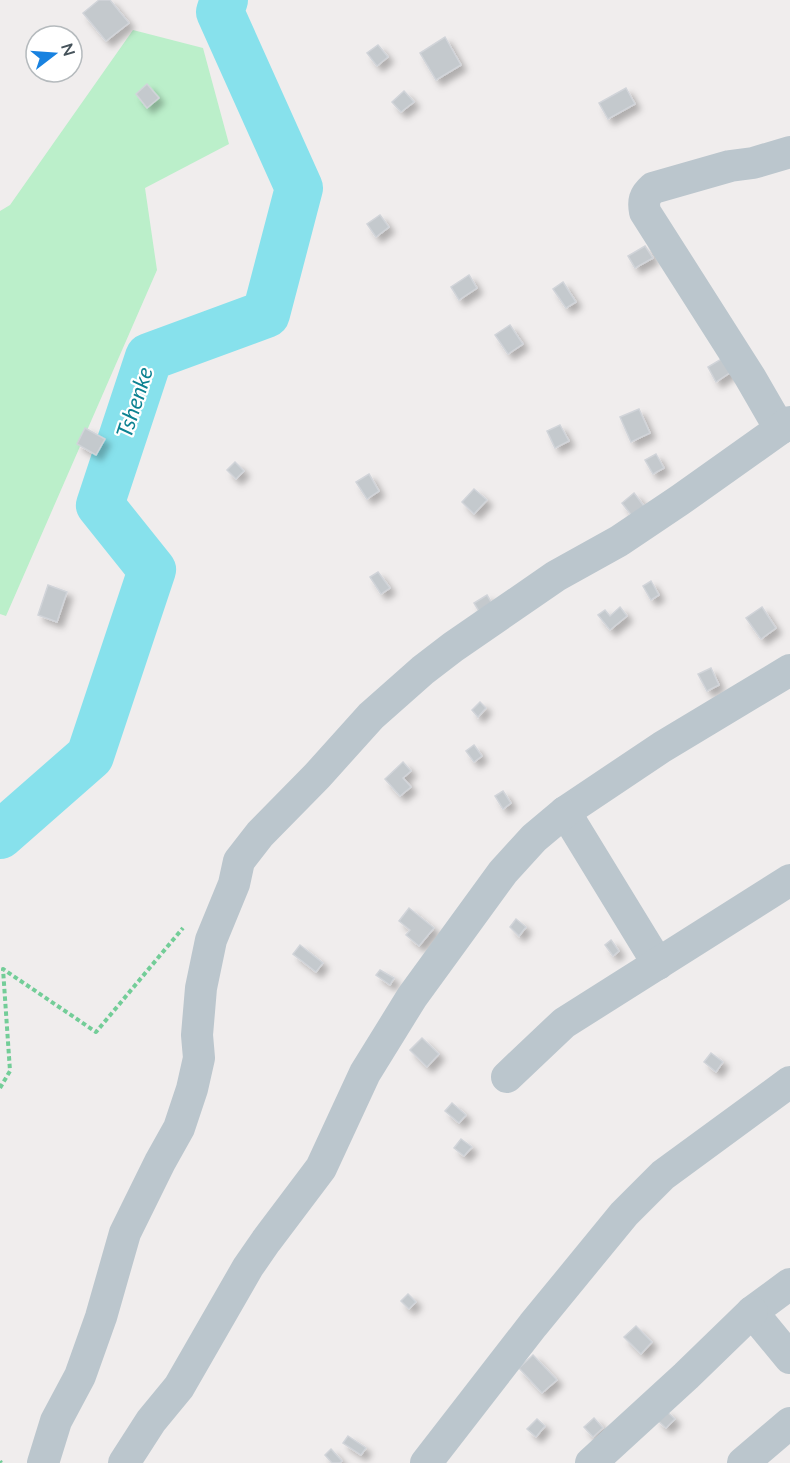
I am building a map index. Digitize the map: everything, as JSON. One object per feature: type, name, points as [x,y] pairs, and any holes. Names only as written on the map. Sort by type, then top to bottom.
[{"type":"street","points":[[43,1463],[56,1420],[80,1376],[101,1317],[125,1233],[179,1128],[192,1089],[199,1058],[197,1035],[201,988],[211,940],[234,884],[239,861],[260,834],[371,716],[423,670],[556,576],[619,541],[785,426],[750,377],[645,212],[644,202],[646,194],[652,188],[790,152]]},
{"type":"street","points":[[124,1463],[151,1421],[179,1387],[248,1267],[321,1168],[364,1073],[412,997],[503,872],[534,838],[565,812],[662,747],[790,670]]},
{"type":"street","points":[[565,812],[658,964]]},
{"type":"street","points":[[507,1077],[564,1023],[790,880]]},
{"type":"street","points":[[426,1463],[533,1325],[624,1214],[663,1175],[790,1082]]},
{"type":"street","points":[[591,1463],[752,1312],[790,1284]]},
{"type":"street","points":[[752,1312],[790,1358]]},
{"type":"street","points":[[742,1463],[790,1423]]},
{"type":"path","points":[[0,1088],[10,1071],[3,969],[96,1032],[186,924]]},
{"type":"green space","points":[[133,30],[203,48],[229,144],[145,188],[157,270],[6,616],[0,614],[0,211],[10,205]]},
{"type":"building","points":[[99,0],[110,0],[129,23],[106,41],[83,13]]},
{"type":"building","points":[[445,37],[461,65],[436,80],[420,53]]},
{"type":"building","points":[[378,45],[388,57],[377,66],[367,53]]},
{"type":"building","points":[[147,84],[159,98],[147,108],[136,94]]},
{"type":"building","points":[[626,88],[635,104],[608,119],[599,103]]},
{"type":"building","points":[[404,91],[414,102],[401,112],[392,102]]},
{"type":"building","points":[[380,215],[389,227],[376,237],[367,224]]},
{"type":"building","points":[[645,246],[653,258],[635,268],[628,256]]},
{"type":"building","points":[[469,275],[477,288],[459,300],[451,287]]},
{"type":"building","points":[[563,282],[576,302],[566,308],[553,289]]},
{"type":"building","points":[[510,325],[523,344],[508,354],[495,335]]},
{"type":"building","points":[[723,358],[731,372],[716,382],[708,367]]},
{"type":"building","points":[[639,409],[650,433],[631,442],[620,417]]},
{"type":"building","points":[[560,425],[569,441],[555,448],[547,431]]},
{"type":"building","points":[[85,428],[105,439],[96,455],[77,444]]},
{"type":"building","points":[[656,454],[664,468],[653,474],[645,460]]},
{"type":"building","points":[[235,462],[244,471],[236,479],[227,470]]},
{"type":"building","points":[[369,474],[379,491],[367,499],[356,482]]},
{"type":"building","points":[[474,489],[487,500],[474,514],[462,502]]},
{"type":"building","points":[[634,493],[644,506],[632,516],[622,503]]},
{"type":"building","points":[[378,572],[390,588],[381,594],[370,577]]},
{"type":"building","points":[[651,581],[659,595],[651,600],[643,586]]},
{"type":"building","points":[[48,585],[67,592],[57,622],[38,615]]},
{"type":"building","points":[[487,595],[493,605],[480,613],[474,603]]},
{"type":"building","points":[[620,607],[627,616],[610,630],[598,615],[605,610],[610,616]]},
{"type":"building","points":[[762,607],[776,628],[761,639],[746,618]]},
{"type":"building","points":[[711,668],[719,685],[707,691],[698,674]]},
{"type":"building","points":[[480,702],[486,708],[478,717],[472,710]]},
{"type":"building","points":[[474,745],[482,756],[474,762],[466,751]]},
{"type":"building","points":[[403,762],[411,771],[403,778],[411,787],[400,796],[385,779]]},
{"type":"building","points":[[503,791],[511,803],[503,809],[495,796]]},
{"type":"building","points":[[409,908],[434,928],[419,946],[406,935],[410,930],[399,921]]},
{"type":"building","points":[[516,919],[526,927],[519,936],[510,927]]},
{"type":"building","points":[[611,940],[619,951],[613,956],[605,945]]},
{"type":"building","points":[[300,945],[323,963],[316,972],[293,954]]},
{"type":"building","points":[[380,970],[394,978],[390,985],[376,975]]},
{"type":"building","points":[[422,1038],[439,1054],[427,1067],[410,1050]]},
{"type":"building","points":[[711,1053],[723,1062],[716,1072],[704,1062]]},
{"type":"building","points":[[452,1103],[466,1115],[459,1123],[445,1111]]},
{"type":"building","points":[[461,1139],[472,1147],[464,1156],[454,1148]]},
{"type":"building","points":[[408,1294],[416,1302],[409,1309],[401,1301]]},
{"type":"building","points":[[636,1326],[652,1342],[641,1354],[624,1337]]},
{"type":"building","points":[[533,1355],[557,1380],[542,1393],[519,1368]]},
{"type":"building","points":[[665,1410],[675,1419],[666,1428],[656,1419]]},
{"type":"building","points":[[594,1418],[603,1428],[593,1437],[584,1427]]},
{"type":"building","points":[[537,1419],[545,1426],[536,1437],[527,1429]]},
{"type":"building","points":[[348,1436],[366,1448],[361,1455],[343,1443]]},
{"type":"building","points":[[331,1449],[342,1461],[340,1463],[332,1463],[325,1455]]},
{"type":"waterway","name":"Tshenke","points":[[0,835],[90,756],[152,570],[100,505],[149,357],[266,314],[299,188],[220,12],[224,0]]}]
